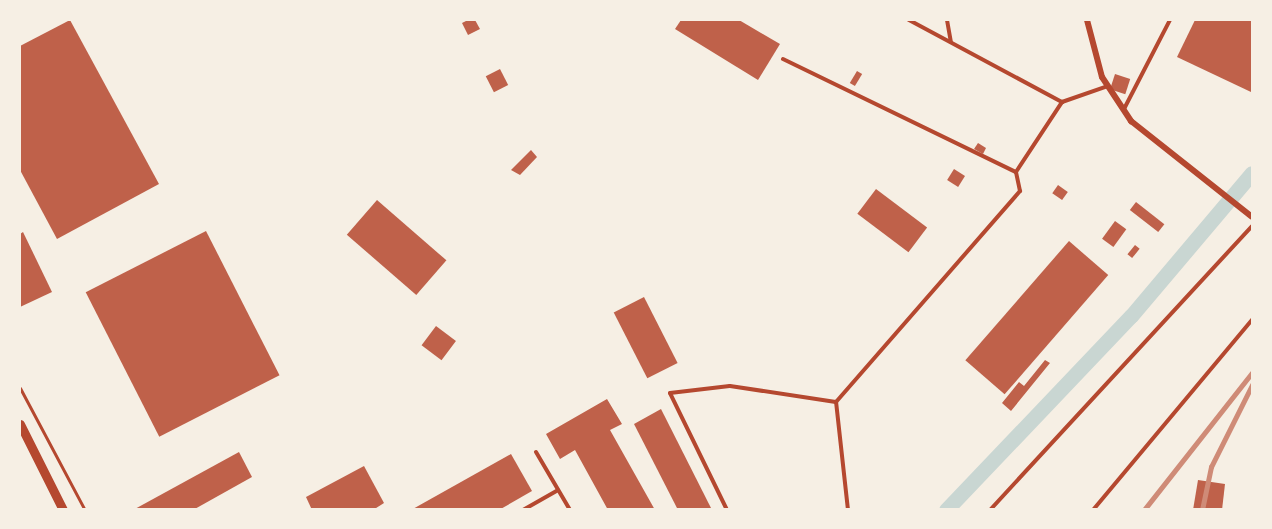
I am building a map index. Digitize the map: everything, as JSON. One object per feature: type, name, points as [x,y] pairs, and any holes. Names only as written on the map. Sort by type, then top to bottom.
[{"type":"street","points":[[1087,20],[1095,54],[1108,86],[1131,121],[1252,217]]},
{"type":"street","points":[[20,424],[63,510]]},
{"type":"lane","points":[[909,20],[1062,102]]},
{"type":"lane","points":[[947,20],[952,42]]},
{"type":"lane","points":[[1124,110],[1170,20]]},
{"type":"lane","points":[[783,59],[1016,172]]},
{"type":"lane","points":[[848,510],[836,402],[1020,191],[1016,172],[1062,102],[1108,86]]},
{"type":"lane","points":[[990,510],[1252,226]]},
{"type":"lane","points":[[1093,510],[1252,320]]},
{"type":"lane","points":[[727,510],[670,393],[730,386],[836,402]]},
{"type":"lane","points":[[536,452],[570,510]]},
{"type":"lane","points":[[523,510],[558,490]]},
{"type":"path","points":[[20,388],[85,510]]},
{"type":"building","points":[[70,20],[159,184],[57,239],[20,170],[20,46]]},
{"type":"building","points":[[475,20],[480,29],[468,35],[462,23]]},
{"type":"building","points":[[681,20],[739,20],[780,44],[758,80],[675,29]]},
{"type":"building","points":[[1195,20],[1252,20],[1251,92],[1177,57]]},
{"type":"building","points":[[500,69],[508,85],[494,92],[486,76]]},
{"type":"building","points":[[857,71],[862,74],[855,86],[850,83]]},
{"type":"building","points":[[1115,74],[1130,79],[1125,94],[1110,89]]},
{"type":"building","points":[[978,143],[986,148],[983,154],[974,149]]},
{"type":"building","points":[[531,150],[537,157],[520,175],[511,170]]},
{"type":"building","points":[[954,169],[965,176],[958,187],[947,180]]},
{"type":"building","points":[[1058,185],[1068,192],[1062,200],[1052,193]]},
{"type":"building","points":[[876,189],[927,228],[908,252],[857,214]]},
{"type":"building","points":[[377,200],[446,260],[416,295],[347,235]]},
{"type":"building","points":[[1136,202],[1164,224],[1158,232],[1130,210]]},
{"type":"building","points":[[1115,221],[1126,229],[1113,247],[1102,239]]},
{"type":"building","points":[[206,231],[280,375],[159,437],[86,292]]},
{"type":"building","points":[[23,232],[52,292],[20,307],[20,234]]},
{"type":"building","points":[[1069,241],[1108,275],[1005,394],[965,360]]},
{"type":"building","points":[[1135,245],[1140,249],[1132,258],[1127,254]]},
{"type":"building","points":[[644,297],[678,363],[647,378],[614,312]]},
{"type":"building","points":[[436,326],[456,341],[442,360],[422,345]]},
{"type":"building","points":[[1045,360],[1050,363],[1011,411],[1002,403],[1019,382],[1024,386]]},
{"type":"building","points":[[607,399],[622,424],[610,430],[655,510],[608,510],[575,450],[560,459],[546,434]]},
{"type":"building","points":[[661,409],[712,510],[678,510],[634,424]]},
{"type":"building","points":[[239,452],[252,477],[193,510],[133,510]]},
{"type":"building","points":[[511,454],[532,491],[499,510],[411,510]]},
{"type":"building","points":[[364,466],[384,503],[373,510],[312,510],[306,497]]},
{"type":"building","points":[[1198,480],[1225,484],[1222,510],[1193,510]]},
{"type":"waterway","points":[[946,510],[1131,316],[1252,173]]},
{"type":"railway","points":[[1144,510],[1252,373]]},
{"type":"railway","points":[[1202,510],[1211,467],[1252,385]]}]
